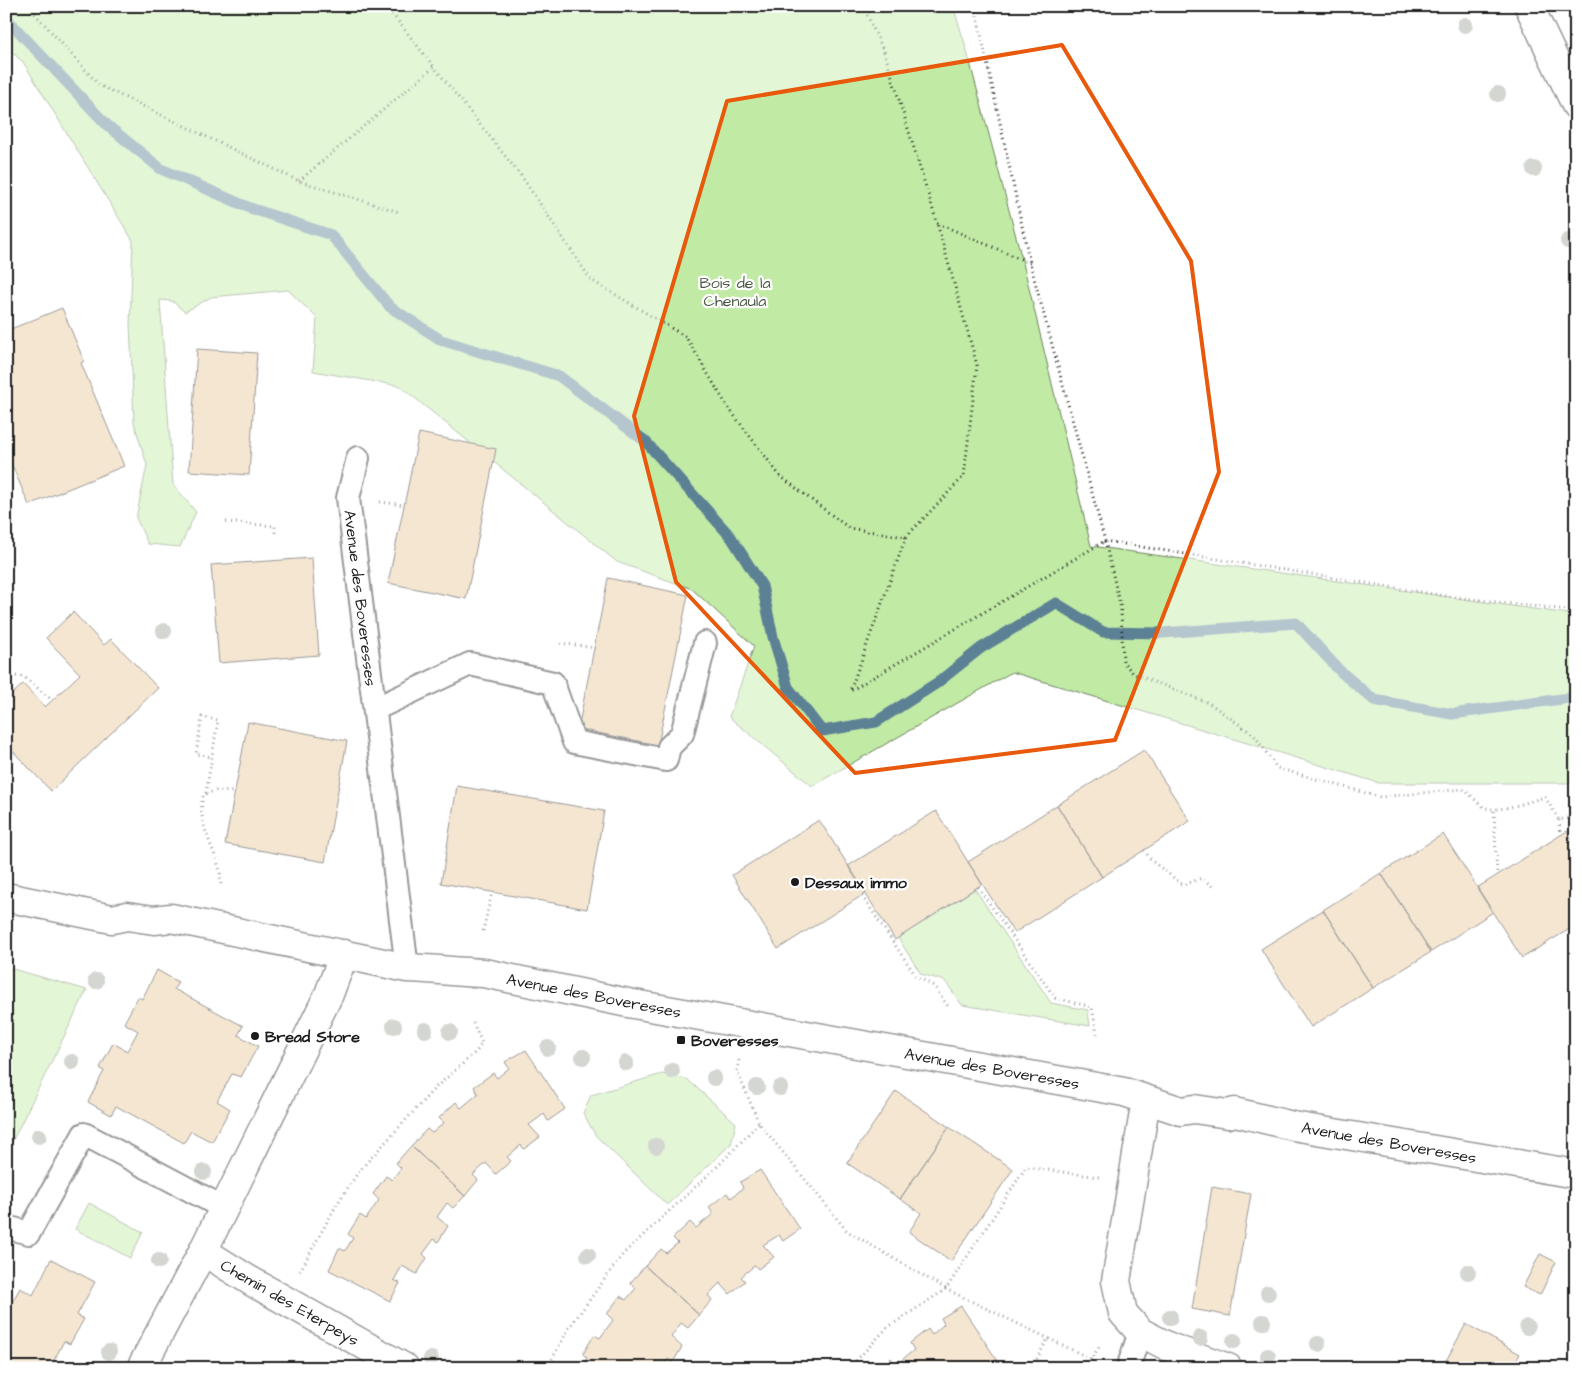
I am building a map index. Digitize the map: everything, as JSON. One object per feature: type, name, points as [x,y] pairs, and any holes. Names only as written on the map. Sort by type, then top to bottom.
[{"type":"street","points":[[1529,6],[1576,106]]},
{"type":"street","name":"Avenue des Boveresses","points":[[6,897],[112,918],[127,916],[154,920],[171,918],[407,968],[484,973],[628,1003],[1124,1092],[1180,1110],[1194,1109],[1228,1114],[1235,1112],[1293,1126],[1576,1174]]},
{"type":"street","name":"Chemin des Eterpeys","points":[[141,1368],[203,1251],[329,994],[344,954]]},
{"type":"street","points":[[1146,1100],[1116,1281],[1132,1322],[1169,1347],[1228,1368]]},
{"type":"street","name":"Chemin des Eterpeys","points":[[203,1251],[248,1280],[405,1368]]},
{"type":"lane","name":"Avenue des Boveresses","points":[[358,458],[348,498],[407,968]]},
{"type":"lane","name":"Avenue des Boveresses","points":[[375,708],[470,664],[553,683],[574,742],[666,760],[670,748],[682,734],[705,643]]},
{"type":"lane","points":[[6,1227],[29,1234],[84,1134],[224,1208]]},
{"type":"lane","points":[[1128,1368],[1132,1322]]},
{"type":"path","points":[[28,6],[99,85],[299,181],[399,212]]},
{"type":"path","points":[[386,6],[522,177],[591,280],[686,338],[727,406],[780,476],[849,528],[906,537]]},
{"type":"path","points":[[864,6],[885,54],[937,223],[977,365],[964,476],[906,537],[850,691],[1105,541],[1446,596],[1576,611]]},
{"type":"path","points":[[975,6],[1030,263],[1105,541],[1121,609],[1123,662],[1134,674],[1209,703],[1254,735],[1277,768],[1380,797],[1463,789],[1474,797],[1482,807],[1494,810],[1546,797],[1559,820],[1560,835]]},
{"type":"path","points":[[299,181],[434,67]]},
{"type":"path","points":[[937,223],[1030,263]]},
{"type":"path","points":[[226,522],[275,526],[275,536]]},
{"type":"path","points":[[560,643],[594,648]]},
{"type":"path","points":[[6,674],[24,677],[52,700]]},
{"type":"path","points":[[212,756],[196,754],[202,717],[218,720],[206,793],[202,800],[206,831],[220,869],[221,884]]},
{"type":"path","points":[[206,793],[216,791],[234,792]]},
{"type":"path","points":[[1494,810],[1498,875]]},
{"type":"path","points":[[1559,820],[1576,816]]},
{"type":"path","points":[[1144,850],[1152,861],[1183,885],[1202,878],[1213,887]]},
{"type":"path","points":[[978,887],[1054,998],[1092,1007],[1097,1034]]},
{"type":"path","points":[[483,931],[492,892]]},
{"type":"path","points":[[862,896],[916,976],[934,986],[949,1008]]},
{"type":"path","points":[[286,1301],[297,1275],[333,1212],[360,1170],[435,1088],[479,1048],[482,1043],[472,1021]]},
{"type":"path","points":[[739,1060],[737,1071],[759,1123],[848,1231],[946,1289],[1091,1359]]},
{"type":"path","points":[[547,1368],[569,1328],[623,1254],[720,1164],[759,1123]]},
{"type":"path","points":[[849,1368],[888,1328],[946,1289],[1026,1167],[1133,1182]]},
{"type":"path","points":[[1085,1368],[1091,1359],[1132,1322]]},
{"type":"path","points":[[1032,1368],[1048,1338]]},
{"type":"highlighted area","points":[[1062,45],[1191,261],[1219,472],[1115,740],[855,773],[676,582],[634,416],[727,101]]},
{"type":"green space","name":"Bois de la Chenaula","points":[[6,6],[953,6],[965,44],[1023,263],[1091,546],[1576,615],[1576,783],[1379,783],[1012,672],[812,786],[729,717],[754,646],[692,589],[617,562],[400,386],[313,371],[317,318],[288,290],[211,297],[185,312],[172,301],[160,300],[173,484],[196,512],[180,547],[148,544],[136,518],[147,465],[134,423],[130,323],[133,241],[23,62],[6,47]]},
{"type":"green space","points":[[975,889],[1051,1003],[1088,1010],[1090,1026],[962,1005],[945,981],[921,974],[898,938]]},
{"type":"green space","points":[[6,967],[87,990],[6,1154]]},
{"type":"green space","points":[[662,1074],[687,1079],[736,1123],[731,1144],[667,1205],[596,1136],[583,1113],[591,1095]]},
{"type":"green space","points":[[89,1203],[143,1232],[130,1258],[75,1229]]},
{"type":"building","points":[[62,308],[84,361],[81,363],[124,466],[29,505],[6,451],[6,331]]},
{"type":"building","points":[[197,349],[257,353],[249,475],[189,471]]},
{"type":"building","points":[[419,433],[496,449],[466,599],[388,583]]},
{"type":"building","points":[[312,558],[319,655],[219,663],[211,565]]},
{"type":"building","points":[[608,578],[688,595],[658,745],[578,729]]},
{"type":"building","points":[[73,612],[104,645],[111,639],[158,688],[51,791],[6,744],[6,700],[23,684],[45,707],[80,674],[46,638]]},
{"type":"building","points":[[248,722],[347,741],[325,862],[225,844]]},
{"type":"building","points":[[1144,750],[1190,821],[1102,877],[1057,805]]},
{"type":"building","points":[[457,786],[604,811],[587,909],[441,883]]},
{"type":"building","points":[[1057,805],[1102,877],[1014,933],[968,862]]},
{"type":"building","points":[[936,811],[982,884],[895,940],[848,866]]},
{"type":"building","points":[[819,820],[866,893],[778,949],[732,875]]},
{"type":"building","points":[[1567,831],[1576,845],[1576,925],[1522,958],[1477,888]]},
{"type":"building","points":[[1443,834],[1493,912],[1431,952],[1381,873]]},
{"type":"building","points":[[1381,873],[1431,952],[1373,988],[1323,910]]},
{"type":"building","points":[[1323,910],[1373,988],[1311,1027],[1261,949]]},
{"type":"building","points":[[157,970],[178,982],[174,989],[243,1026],[238,1035],[258,1046],[241,1077],[232,1074],[217,1101],[230,1109],[212,1142],[191,1131],[184,1143],[116,1106],[111,1115],[88,1102],[104,1071],[100,1068],[113,1043],[127,1051],[138,1031],[124,1023],[138,997],[142,999]]},
{"type":"building","points":[[526,1050],[565,1109],[548,1121],[544,1114],[529,1125],[540,1137],[524,1149],[521,1145],[507,1157],[511,1161],[496,1174],[486,1163],[473,1175],[478,1180],[465,1196],[411,1146],[427,1129],[432,1133],[444,1123],[439,1118],[456,1102],[461,1108],[478,1094],[474,1087],[493,1073],[497,1078],[509,1068],[505,1062]]},
{"type":"building","points":[[896,1091],[949,1127],[900,1199],[847,1163]]},
{"type":"building","points":[[949,1127],[1013,1169],[951,1261],[909,1232],[921,1213],[900,1199]]},
{"type":"building","points":[[411,1146],[465,1196],[453,1208],[447,1203],[437,1217],[448,1226],[438,1242],[434,1239],[423,1254],[427,1258],[417,1274],[402,1266],[394,1280],[400,1283],[390,1301],[329,1270],[339,1248],[345,1251],[353,1238],[348,1234],[360,1215],[366,1219],[379,1200],[373,1194],[386,1176],[392,1180],[401,1168],[396,1163]]},
{"type":"building","points":[[760,1170],[800,1229],[783,1241],[779,1235],[763,1245],[774,1257],[758,1269],[755,1265],[741,1277],[745,1281],[730,1294],[720,1283],[708,1295],[712,1300],[699,1315],[645,1266],[661,1249],[666,1253],[678,1243],[673,1238],[690,1222],[696,1228],[713,1214],[709,1207],[727,1193],[731,1198],[743,1188],[740,1182]]},
{"type":"building","points":[[1212,1187],[1251,1194],[1230,1316],[1192,1309]]},
{"type":"building","points":[[1540,1254],[1556,1262],[1540,1295],[1523,1287]]},
{"type":"building","points":[[51,1259],[95,1282],[77,1315],[84,1319],[70,1344],[64,1341],[50,1368],[6,1368],[6,1313],[20,1288],[33,1295]]},
{"type":"building","points":[[645,1266],[699,1315],[688,1328],[681,1323],[671,1337],[682,1347],[673,1362],[668,1359],[662,1368],[581,1368],[587,1358],[583,1354],[594,1335],[600,1338],[613,1320],[607,1314],[620,1296],[626,1300],[636,1288],[630,1283]]},
{"type":"building","points":[[961,1306],[1001,1366],[998,1368],[882,1368],[891,1358],[897,1364],[914,1350],[910,1343],[928,1329],[932,1335],[944,1324],[941,1318]]},
{"type":"building","points":[[1466,1324],[1520,1354],[1512,1368],[1442,1368]]},
{"type":"waterway","points":[[6,18],[107,125],[161,169],[250,208],[331,235],[390,307],[441,340],[559,376],[645,441],[731,537],[762,586],[773,637],[788,687],[822,731],[876,722],[937,683],[981,648],[1056,603],[1103,632],[1163,633],[1296,623],[1340,671],[1374,700],[1452,714],[1576,697]]},
{"type":"place","name":"Dessaux immo","points":[[795,882]]},
{"type":"place","name":"Bread Store","points":[[255,1036]]},
{"type":"place","name":"Boveresses","points":[[681,1040]]}]
